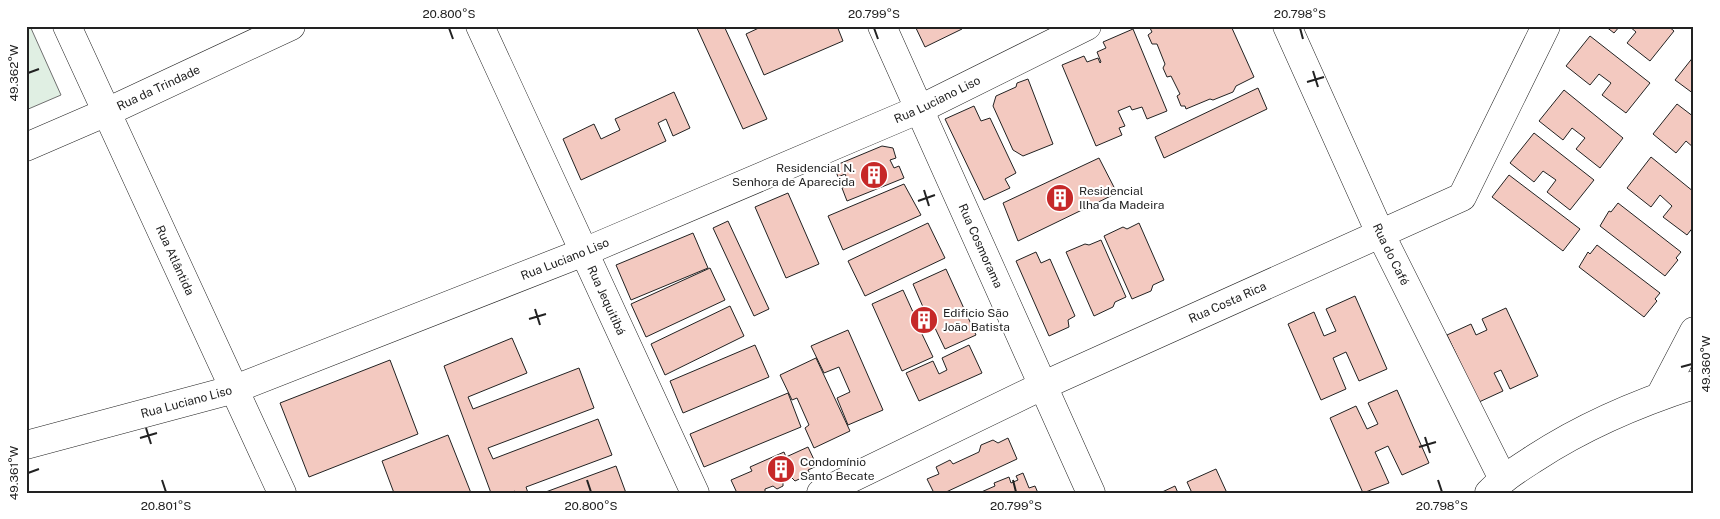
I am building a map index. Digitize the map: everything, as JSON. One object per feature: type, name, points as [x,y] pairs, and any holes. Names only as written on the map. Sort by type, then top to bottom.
[{"type":"street","name":"Rua Atlântida","points":[[67,26],[282,493]]},
{"type":"street","name":"Rua da Trindade","points":[[26,148],[291,26]]},
{"type":"street","name":"Rua Jequitibá","points":[[480,26],[695,493]]},
{"type":"street","name":"Rua Cosmorama","points":[[882,26],[1091,493]]},
{"type":"street","name":"Rua Luciano Liso","points":[[26,445],[234,389],[584,252],[920,109],[1087,26]]},
{"type":"street","name":"Rua do Café","points":[[1287,26],[1496,486]]},
{"type":"street","name":"Rua Costa Rica","points":[[821,493],[1042,386],[1462,197],[1546,26]]},
{"type":"street","points":[[1660,396],[1694,331]]},
{"type":"street","points":[[1496,486],[1560,443],[1616,414],[1660,396],[1694,385]]},
{"type":"green space","points":[[26,26],[30,26],[61,95],[26,110]]},
{"type":"building","points":[[696,26],[724,26],[767,119],[743,129]]},
{"type":"building","points":[[763,26],[837,26],[843,41],[764,75],[746,34]]},
{"type":"building","points":[[915,26],[961,26],[962,29],[925,47]]},
{"type":"building","points":[[1153,26],[1231,26],[1254,77],[1236,86],[1233,92],[1186,109],[1185,106],[1181,106],[1177,96],[1180,94],[1171,76],[1167,77],[1163,68],[1165,64],[1157,44],[1152,44],[1148,35],[1152,32],[1150,28]]},
{"type":"building","points":[[1605,26],[1620,26],[1614,33]]},
{"type":"building","points":[[1629,26],[1668,26],[1674,31],[1650,61],[1627,43],[1636,32]]},
{"type":"building","points":[[1133,29],[1167,111],[1147,119],[1142,107],[1132,110],[1130,106],[1118,111],[1125,126],[1119,128],[1122,135],[1096,146],[1062,65],[1084,56],[1087,62],[1098,58],[1100,63],[1097,52],[1106,48],[1103,42]]},
{"type":"building","points":[[1590,36],[1650,83],[1626,113],[1602,95],[1611,83],[1599,74],[1590,85],[1566,66]]},
{"type":"building","points":[[1694,56],[1694,94],[1675,80]]},
{"type":"building","points":[[1028,79],[1053,144],[1023,156],[1013,150],[993,106],[996,96],[1016,87],[1017,83]]},
{"type":"building","points":[[1258,88],[1267,109],[1164,158],[1155,137]]},
{"type":"building","points":[[1564,90],[1623,138],[1600,168],[1576,149],[1585,138],[1572,128],[1563,140],[1539,121]]},
{"type":"building","points":[[674,92],[690,128],[673,136],[666,119],[658,123],[666,141],[581,180],[563,139],[594,124],[601,139],[620,130],[615,119]]},
{"type":"building","points":[[1677,104],[1694,117],[1694,148],[1686,141],[1676,153],[1653,134]]},
{"type":"building","points":[[974,106],[981,121],[990,118],[1016,173],[1005,179],[1010,188],[984,200],[945,119]]},
{"type":"building","points":[[1534,133],[1594,180],[1570,210],[1547,192],[1556,180],[1543,171],[1534,182],[1510,163]]},
{"type":"building","name":"Residencial N. Senhora de Aparecida","points":[[882,146],[893,148],[896,158],[890,160],[894,168],[899,166],[904,178],[847,201],[842,188],[850,185],[845,174],[838,177],[834,166]]},
{"type":"building","points":[[1651,157],[1694,192],[1694,226],[1687,235],[1663,217],[1672,206],[1660,195],[1651,207],[1627,188]]},
{"type":"building","name":"Residencial Ilha da Madeira","points":[[1099,158],[1117,193],[1018,241],[1003,203]]},
{"type":"building","points":[[1509,175],[1580,229],[1563,251],[1492,197]]},
{"type":"building","points":[[904,184],[921,215],[843,250],[828,216]]},
{"type":"building","points":[[788,193],[819,264],[786,278],[755,207]]},
{"type":"building","points":[[1618,203],[1681,252],[1676,258],[1678,260],[1665,276],[1600,226],[1609,211],[1611,212]]},
{"type":"building","points":[[728,221],[769,309],[754,316],[713,228]]},
{"type":"building","points":[[928,223],[945,258],[865,296],[848,261]]},
{"type":"building","points":[[1139,223],[1164,280],[1153,285],[1151,291],[1132,299],[1104,236],[1123,227],[1127,229]]},
{"type":"building","points":[[693,233],[708,268],[631,300],[616,265]]},
{"type":"building","points":[[1101,240],[1126,297],[1115,302],[1113,307],[1094,316],[1066,252]]},
{"type":"building","points":[[1597,245],[1660,293],[1655,299],[1657,301],[1644,317],[1579,267],[1588,252],[1590,254]]},
{"type":"building","points":[[1036,252],[1041,263],[1050,259],[1075,316],[1068,320],[1069,327],[1049,336],[1016,261]]},
{"type":"building","points":[[710,268],[725,300],[646,337],[631,304]]},
{"type":"building","name":"Edificio São João Batista","points":[[946,269],[976,335],[945,349],[935,328],[922,334],[933,357],[902,371],[872,304],[903,290],[913,312],[923,307],[913,284]]},
{"type":"building","points":[[1355,296],[1387,369],[1359,381],[1346,352],[1333,358],[1346,389],[1321,400],[1288,324],[1314,312],[1324,336],[1336,331],[1326,309]]},
{"type":"building","points":[[730,306],[744,336],[665,375],[651,344]]},
{"type":"building","points":[[1506,308],[1538,376],[1510,389],[1501,370],[1494,373],[1503,391],[1479,402],[1447,335],[1471,324],[1476,335],[1487,330],[1482,319]]},
{"type":"building","points":[[848,330],[883,410],[848,425],[837,398],[850,392],[839,367],[824,373],[811,346]]},
{"type":"building","points":[[512,338],[527,373],[468,397],[473,409],[579,368],[594,408],[488,448],[493,459],[598,419],[612,455],[526,487],[528,493],[516,493],[515,491],[511,493],[491,493],[444,366]]},
{"type":"building","points":[[755,345],[769,377],[683,413],[670,381]]},
{"type":"building","points":[[969,345],[982,373],[919,401],[906,373],[933,361],[939,374],[947,370],[942,358]]},
{"type":"building","points":[[816,358],[850,431],[814,448],[805,428],[809,425],[797,398],[792,400],[780,375]]},
{"type":"building","points":[[390,360],[418,434],[309,477],[280,403]]},
{"type":"building","points":[[1397,390],[1429,463],[1402,475],[1388,446],[1375,452],[1389,483],[1363,493],[1330,418],[1356,406],[1367,429],[1378,424],[1368,403]]},
{"type":"building","points":[[788,393],[801,427],[704,467],[690,434]]},
{"type":"building","points":[[448,435],[471,493],[394,493],[382,461]]},
{"type":"building","points":[[1008,438],[1017,459],[944,493],[934,493],[927,479],[939,474],[936,467],[950,460],[953,464],[979,452],[981,445],[993,440],[998,443]]},
{"type":"building","name":"Condomínio Santo Becate","points":[[808,447],[817,466],[808,470],[810,474],[795,481],[791,477],[783,481],[783,486],[777,489],[773,486],[765,489],[765,493],[737,493],[731,480],[752,471],[750,467],[784,452],[786,457]]},
{"type":"building","points":[[616,466],[626,493],[543,493]]},
{"type":"building","points":[[1216,469],[1227,493],[1192,493],[1187,482]]},
{"type":"building","points":[[1023,473],[1029,488],[1035,486],[1038,493],[979,493],[995,486],[994,483],[1009,477],[1011,483],[1018,480],[1016,476]]},
{"type":"building","points":[[1175,486],[1178,493],[1160,493]]},
{"type":"place","name":"Residencial N. Senhora de Aparecida","points":[[874,175]]},
{"type":"place","name":"Residencial Ilha da Madeira","points":[[1060,198]]},
{"type":"place","name":"Edificio São João Batista","points":[[924,320]]},
{"type":"place","name":"Condomínio Santo Becate","points":[[781,469]]}]
